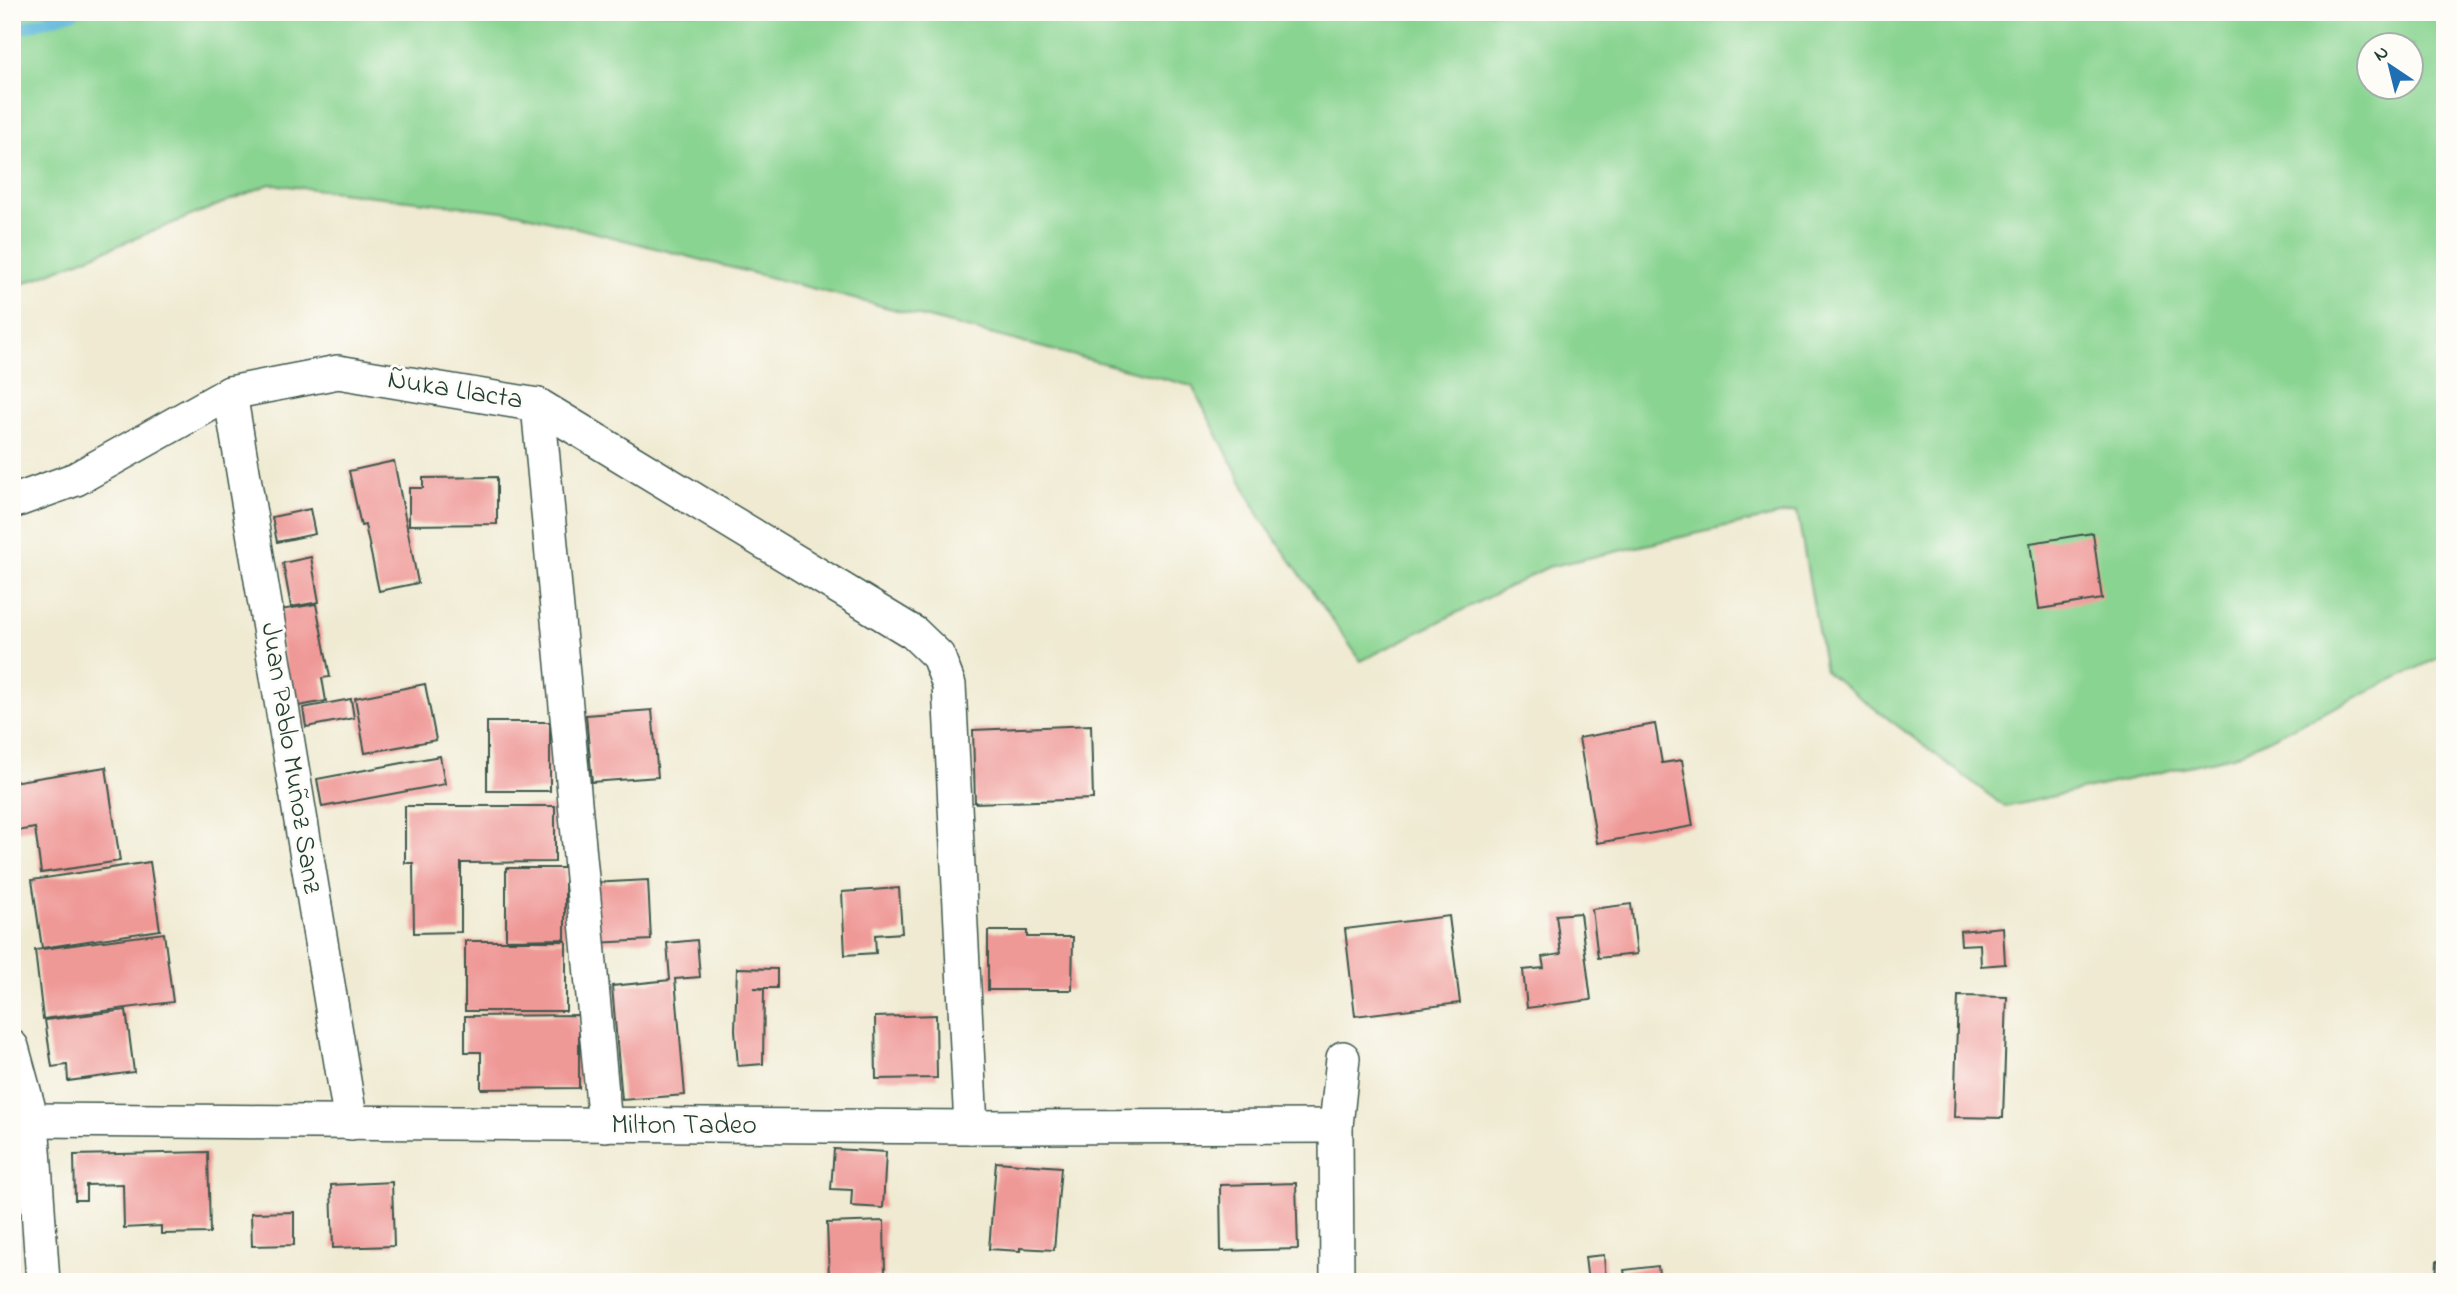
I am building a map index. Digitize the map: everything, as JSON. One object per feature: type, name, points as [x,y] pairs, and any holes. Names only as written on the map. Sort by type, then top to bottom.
[{"type":"street","name":"Ñuka Llacta","points":[[12,502],[76,479],[230,393],[338,372],[538,405],[914,633],[938,656],[949,685],[971,1128]]},
{"type":"street","name":"Juan Pablo Muñoz Sanz","points":[[230,393],[351,1123]]},
{"type":"street","points":[[538,405],[605,1125]]},
{"type":"street","points":[[12,1047],[32,1120],[43,1282]]},
{"type":"street","points":[[1337,1282],[1336,1126],[1343,1058]]},
{"type":"street","name":"Milton Tadeo","points":[[32,1120],[971,1128],[1336,1126]]},
{"type":"green space","points":[[12,12],[2445,12],[2445,602],[2440,657],[2233,756],[2005,807],[1825,671],[1797,511],[1548,567],[1361,661],[1260,517],[1192,386],[519,213],[270,184],[12,288]]},
{"type":"building","points":[[394,461],[418,583],[379,591],[365,525],[361,526],[349,471]]},
{"type":"building","points":[[497,477],[497,524],[409,525],[409,488],[423,488],[423,478]]},
{"type":"building","points":[[310,509],[315,534],[277,542],[272,517]]},
{"type":"building","points":[[2093,533],[2102,599],[2039,609],[2030,543]]},
{"type":"building","points":[[311,557],[319,602],[291,607],[283,563]]},
{"type":"building","points":[[316,604],[330,677],[322,678],[326,701],[293,707],[275,611]]},
{"type":"building","points":[[425,684],[436,740],[365,753],[355,698]]},
{"type":"building","points":[[351,699],[354,718],[306,727],[303,708]]},
{"type":"building","points":[[652,710],[658,777],[592,782],[586,715]]},
{"type":"building","points":[[487,722],[550,722],[550,791],[487,791]]},
{"type":"building","points":[[1655,724],[1662,763],[1682,760],[1693,826],[1597,843],[1579,738]]},
{"type":"building","points":[[1091,725],[1093,799],[975,803],[973,730]]},
{"type":"building","points":[[440,756],[445,784],[322,807],[317,779]]},
{"type":"building","points":[[106,767],[120,861],[41,873],[35,828],[16,831],[12,810],[12,782]]},
{"type":"building","points":[[405,806],[555,806],[555,862],[461,863],[461,932],[414,933],[413,863],[405,863]]},
{"type":"building","points":[[150,862],[160,930],[42,948],[32,880]]},
{"type":"building","points":[[506,868],[565,868],[565,939],[506,940]]},
{"type":"building","points":[[648,880],[651,940],[595,943],[592,883]]},
{"type":"building","points":[[899,888],[902,933],[875,935],[876,953],[845,955],[842,892]]},
{"type":"building","points":[[1631,904],[1637,954],[1598,958],[1592,909]]},
{"type":"building","points":[[1580,913],[1591,1000],[1527,1008],[1523,970],[1544,968],[1542,957],[1561,954],[1556,915]]},
{"type":"building","points":[[1449,916],[1460,1003],[1355,1016],[1345,929]]},
{"type":"building","points":[[2003,927],[2005,964],[1981,966],[1980,944],[1961,945],[1960,931]]},
{"type":"building","points":[[988,931],[1027,931],[1027,937],[1073,937],[1072,990],[988,990]]},
{"type":"building","points":[[164,933],[173,1002],[43,1019],[35,950]]},
{"type":"building","points":[[697,940],[700,977],[675,979],[685,1095],[622,1100],[612,986],[670,980],[667,943]]},
{"type":"building","points":[[465,941],[566,941],[566,1011],[465,1011]]},
{"type":"building","points":[[737,968],[777,969],[777,988],[754,988],[764,989],[763,1064],[738,1066],[735,1030]]},
{"type":"building","points":[[1958,996],[2007,997],[2003,1118],[1954,1117]]},
{"type":"building","points":[[126,1010],[134,1072],[68,1081],[67,1065],[52,1067],[45,1020]]},
{"type":"building","points":[[579,1015],[579,1088],[481,1089],[481,1052],[465,1052],[465,1016]]},
{"type":"building","points":[[936,1015],[937,1078],[876,1079],[875,1017]]},
{"type":"building","points":[[834,1149],[886,1152],[883,1208],[851,1206],[852,1190],[831,1189]]},
{"type":"building","points":[[208,1152],[210,1233],[161,1234],[161,1226],[124,1228],[123,1184],[86,1185],[86,1200],[75,1200],[74,1155]]},
{"type":"building","points":[[996,1162],[1061,1167],[1054,1250],[989,1249]]},
{"type":"building","points":[[392,1182],[394,1246],[333,1248],[331,1185]]},
{"type":"building","points":[[1296,1183],[1298,1249],[1221,1251],[1220,1185]]},
{"type":"building","points":[[294,1212],[294,1245],[252,1246],[251,1213]]},
{"type":"building","points":[[884,1221],[885,1277],[829,1278],[827,1223]]},
{"type":"building","points":[[1604,1255],[1606,1282],[1588,1282],[1585,1257]]},
{"type":"building","points":[[2437,1261],[2445,1261],[2445,1282],[2436,1282]]},
{"type":"building","points":[[1658,1266],[1660,1282],[1626,1282],[1624,1270]]},
{"type":"building","points":[[975,1278],[1020,1279],[1020,1282],[975,1282]]},
{"type":"waterway","points":[[12,31],[75,12]]}]
